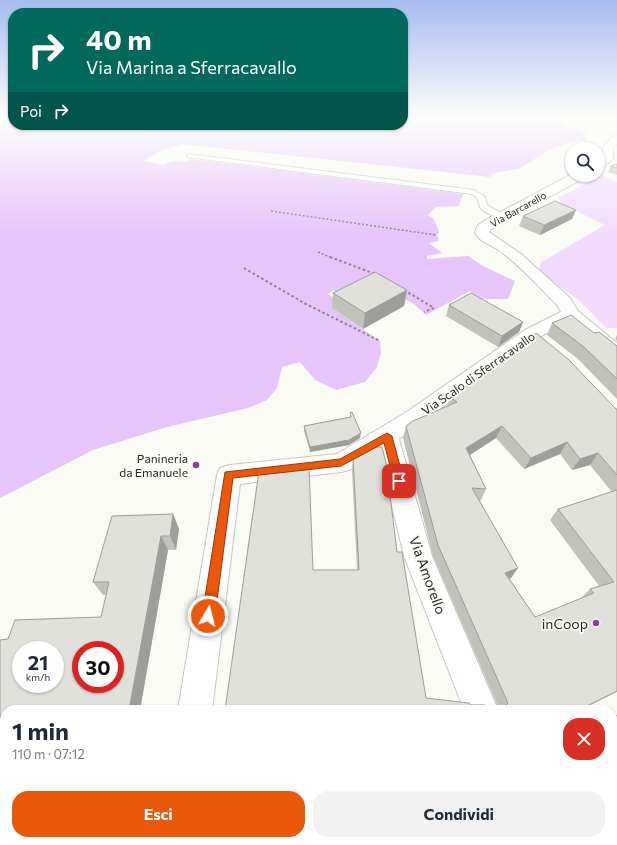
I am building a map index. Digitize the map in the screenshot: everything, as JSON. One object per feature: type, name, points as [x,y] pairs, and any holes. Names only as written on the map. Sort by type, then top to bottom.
[{"type":"street","name":"Via Barcarello","points":[[567,182],[503,216],[483,228],[482,232],[483,235],[502,246],[516,257],[564,302],[571,314]]},
{"type":"street","name":"Via Scalo di Sferracavallo","points":[[196,705],[229,475],[341,462],[414,419],[531,334],[571,314]]},
{"type":"street","points":[[571,314],[617,353]]},
{"type":"street","points":[[531,334],[548,347]]},
{"type":"street","name":"Via Amorello","points":[[387,436],[418,556],[479,705]]},
{"type":"lane","points":[[192,156],[474,192],[484,201],[484,207],[503,216]]},
{"type":"path","points":[[271,210],[436,235]]},
{"type":"path","points":[[318,252],[377,275]]},
{"type":"path","points":[[244,268],[304,303],[380,341]]},
{"type":"path","points":[[403,289],[434,308],[424,312]]},
{"type":"shaded area","points":[[0,156],[151,156],[144,161],[163,165],[172,161],[186,162],[191,159],[463,194],[459,206],[436,207],[428,215],[434,219],[439,232],[437,235],[439,241],[429,243],[442,253],[427,256],[427,259],[468,256],[483,266],[515,281],[508,299],[480,299],[470,291],[426,315],[414,304],[378,285],[338,293],[333,290],[328,294],[341,303],[332,308],[380,341],[381,353],[377,367],[365,382],[336,390],[315,380],[300,362],[282,367],[277,388],[267,400],[248,408],[167,427],[93,450],[0,498]]},
{"type":"shaded area","points":[[298,156],[539,156],[519,169],[493,173],[490,177]]},
{"type":"shaded area","points":[[605,176],[617,182],[617,328],[606,328],[579,300],[551,281],[540,271],[540,263],[605,225],[563,204],[558,198],[589,182],[605,182]]},
{"type":"building","points":[[617,164],[617,168],[611,166]]},
{"type":"building","points":[[555,201],[576,210],[544,225],[523,216]]},
{"type":"building","points":[[375,272],[407,290],[365,313],[333,293]]},
{"type":"building","points":[[471,293],[523,322],[502,336],[449,305]]},
{"type":"building","points":[[571,315],[594,333],[599,332],[617,346],[617,379],[584,347],[552,323]]},
{"type":"building","points":[[536,333],[568,359],[617,409],[617,475],[598,453],[580,459],[567,442],[531,458],[502,426],[466,448],[486,489],[472,488],[518,568],[505,573],[535,617],[594,593],[590,589],[614,582],[558,509],[617,490],[617,691],[589,705],[506,705],[508,703],[438,545],[406,426],[413,421],[457,402],[450,397],[521,347],[519,345]]},
{"type":"building","points":[[352,412],[361,433],[349,440],[310,447],[304,426],[351,417],[350,413]]},
{"type":"building","points":[[371,447],[382,447],[386,463],[397,552],[402,552],[426,698],[469,703],[471,705],[226,705],[259,471],[309,467],[313,570],[359,570],[353,458]]},
{"type":"building","points":[[173,514],[170,536],[161,536],[130,705],[0,705],[0,640],[8,639],[15,620],[101,617],[109,582],[93,582],[112,516]]},
{"type":"place","name":"Panineria da Emanuele","points":[[196,465]]},
{"type":"place","name":"inCoop","points":[[596,623]]},
{"type":"route","points":[[208,616],[229,475],[341,462],[387,436],[399,481]]}]
